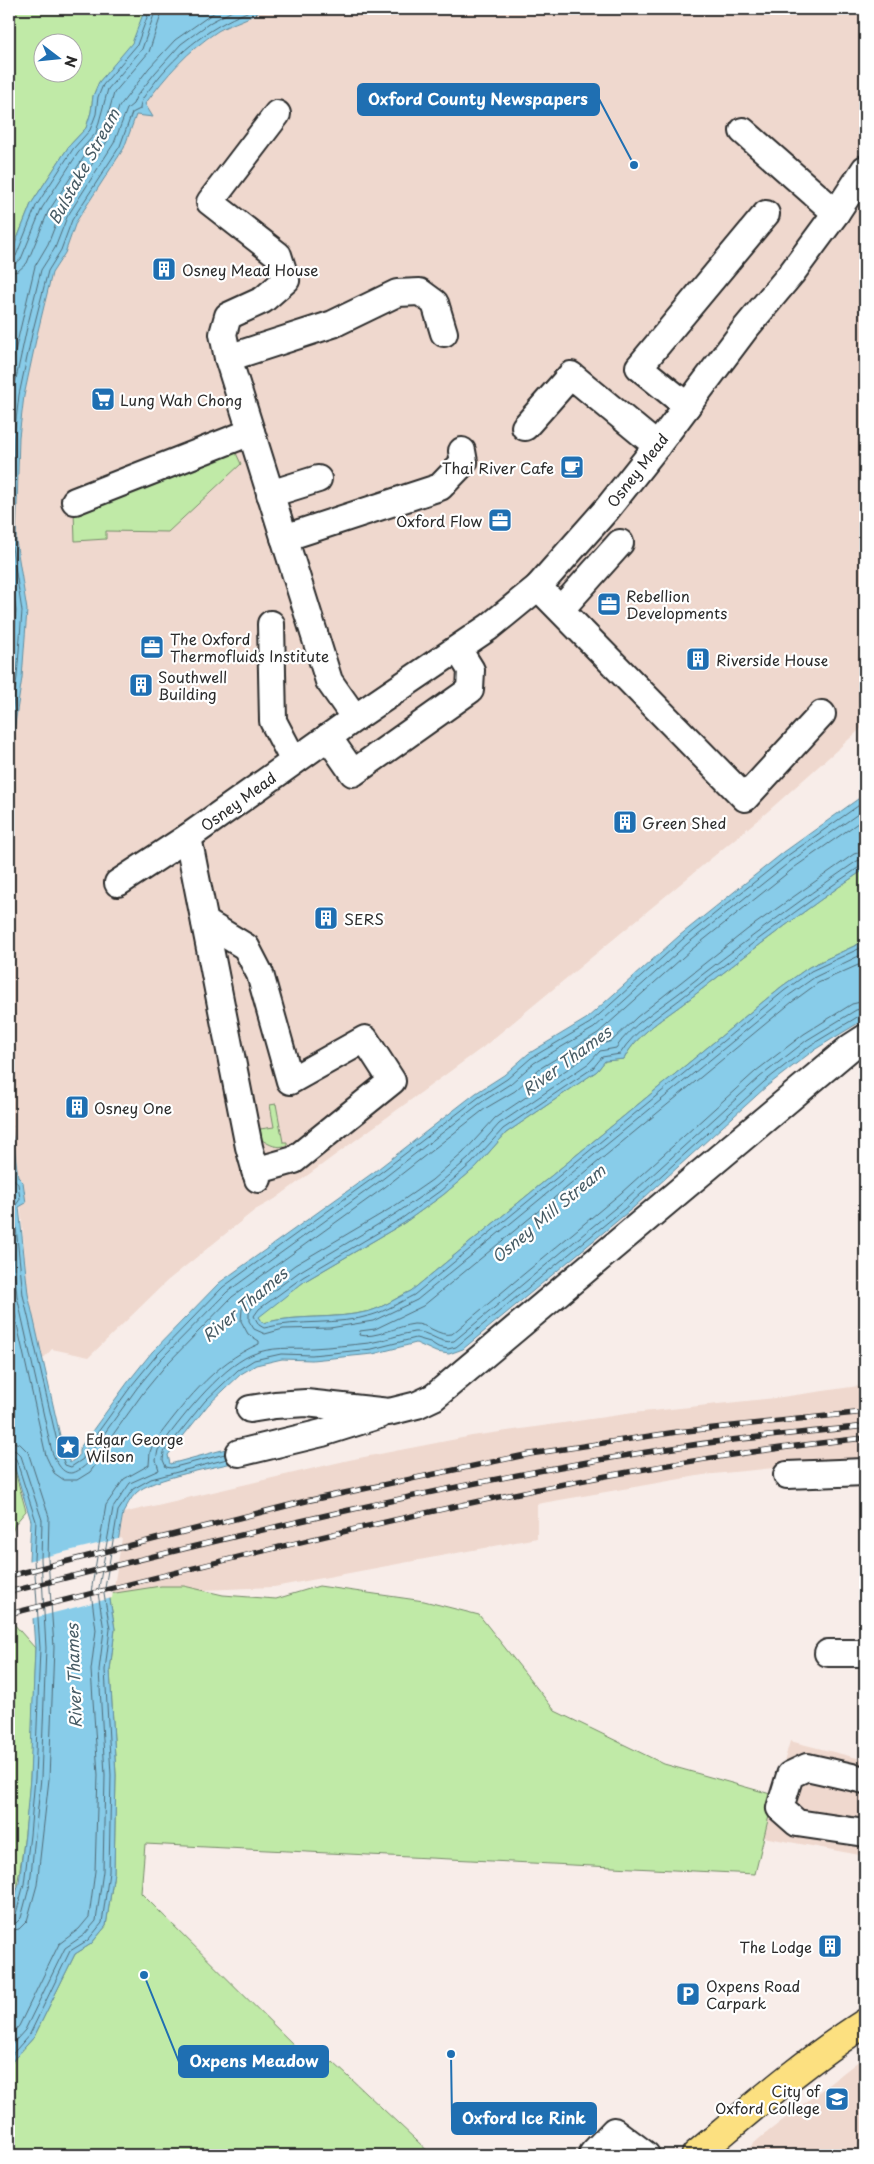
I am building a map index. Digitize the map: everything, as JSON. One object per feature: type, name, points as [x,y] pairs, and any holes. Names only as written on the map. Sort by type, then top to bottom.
[{"type":"main road","points":[[696,2155],[784,2080],[839,2039],[865,2023]]},
{"type":"street","points":[[278,114],[210,202],[278,255],[286,280],[263,300],[228,316],[223,334],[228,358],[329,681],[356,718]]},
{"type":"street","points":[[743,131],[836,213]]},
{"type":"street","name":"Osney Mead","points":[[118,883],[188,837],[328,737],[458,649],[489,627],[538,587],[607,510],[836,213],[865,169]]},
{"type":"street","points":[[687,406],[639,367],[766,214]]},
{"type":"street","points":[[228,358],[333,324],[397,293],[420,292],[434,303],[444,333]]},
{"type":"street","points":[[525,427],[571,375],[657,446]]},
{"type":"street","points":[[75,501],[251,432]]},
{"type":"street","points":[[284,538],[440,487],[464,462],[462,451]]},
{"type":"street","points":[[270,494],[318,479]]},
{"type":"street","points":[[561,609],[620,543]]},
{"type":"street","points":[[538,587],[745,798],[822,714]]},
{"type":"street","points":[[271,624],[273,721],[294,761]]},
{"type":"street","points":[[328,737],[353,773],[470,690],[472,670],[458,649]]},
{"type":"street","points":[[188,837],[249,1147],[256,1175],[294,1160],[392,1080],[365,1038],[290,1081],[260,974],[246,947],[205,922]]},
{"type":"street","points":[[239,1453],[322,1433],[416,1405],[434,1397],[851,1047],[865,1038]]},
{"type":"street","points":[[250,1409],[306,1404],[389,1412]]},
{"type":"street","points":[[787,1476],[865,1472]]},
{"type":"street","points":[[828,1653],[865,1653]]},
{"type":"street","points":[[865,1780],[807,1767],[790,1775],[780,1808],[798,1823],[865,1833]]},
{"type":"street","points":[[593,2153],[614,2131],[646,2155]]},
{"type":"shaded area","points":[[263,9],[865,9],[865,725],[766,813],[482,1048],[275,1199],[255,1210],[167,1281],[89,1357],[52,1349],[42,1360],[28,1294],[18,1177],[9,1107],[9,763],[22,678],[27,610],[16,541],[19,437],[24,396],[52,273],[65,253],[76,222],[124,148],[136,115],[163,80],[188,53],[235,21],[258,13]]},
{"type":"shaded area","points":[[865,1385],[865,1459],[703,1475],[537,1504],[537,1538],[274,1587],[109,1594],[123,1513],[349,1460],[472,1436],[633,1413],[775,1398]]},
{"type":"shaded area","points":[[790,1741],[865,1760],[865,1856],[763,1837]]},
{"type":"shaded area","name":"City of Oxford College","points":[[865,2056],[865,2155],[741,2155],[760,2138]]},
{"type":"green space","points":[[9,9],[145,9],[133,43],[99,82],[93,96],[86,128],[69,146],[31,204],[9,259]]},
{"type":"green space","points":[[236,453],[241,464],[168,532],[106,531],[106,539],[75,541],[74,511]]},
{"type":"green space","points":[[865,869],[865,941],[809,967],[781,987],[411,1291],[375,1309],[357,1314],[276,1320],[263,1323],[259,1317],[262,1313],[305,1281],[404,1223],[443,1195],[476,1167],[506,1133],[597,1071],[605,1061],[624,1059],[629,1050],[652,1026],[797,917]]},
{"type":"green space","points":[[276,1104],[283,1142],[287,1142],[287,1145],[280,1147],[262,1140],[260,1129],[274,1127],[270,1105]]},
{"type":"green space","points":[[9,1450],[26,1511],[15,1524],[9,1541]]},
{"type":"green space","points":[[161,1586],[184,1586],[223,1595],[276,1599],[319,1586],[424,1601],[479,1615],[555,1711],[664,1764],[774,1795],[755,1874],[145,1844],[141,1893],[322,2073],[333,2062],[432,2155],[9,2155],[9,2065],[34,2037],[75,1954],[91,1944],[106,1926],[114,1872],[116,1775],[110,1670],[115,1629],[109,1594]]},
{"type":"green space","points":[[13,1623],[35,1648],[32,1751],[27,1820],[17,1887],[9,1921],[9,1624]]},
{"type":"water","name":"Bulstake Stream","points":[[145,9],[200,9],[203,11],[210,9],[263,9],[254,15],[223,28],[207,38],[187,55],[161,83],[145,104],[153,117],[136,115],[124,148],[76,222],[65,253],[52,273],[24,396],[19,437],[16,541],[27,610],[22,678],[9,763],[9,259],[31,204],[69,146],[86,128],[93,96],[99,82],[132,43]]},
{"type":"water","points":[[865,794],[865,869],[797,917],[652,1026],[629,1050],[624,1059],[605,1061],[597,1071],[506,1133],[476,1167],[443,1195],[404,1223],[305,1281],[259,1317],[263,1323],[276,1320],[357,1314],[375,1309],[411,1291],[781,987],[809,967],[865,941],[865,1019],[814,1050],[767,1086],[634,1207],[463,1349],[449,1354],[436,1352],[416,1343],[373,1354],[312,1360],[282,1359],[256,1365],[241,1374],[208,1405],[168,1455],[170,1464],[237,1446],[241,1461],[169,1478],[144,1488],[130,1500],[123,1513],[109,1594],[115,1629],[110,1670],[116,1775],[114,1872],[106,1926],[91,1944],[75,1954],[34,2037],[9,2065],[9,1921],[19,1883],[25,1834],[30,1778],[35,1648],[29,1559],[31,1521],[9,1449],[9,1107],[18,1177],[23,1182],[26,1203],[19,1207],[28,1294],[63,1449],[70,1463],[79,1456],[79,1449],[152,1352],[219,1283],[374,1172],[476,1093],[504,1075],[528,1054],[586,1019],[679,936],[784,852]]},
{"type":"pier","points":[[122,1538],[112,1598],[30,1619],[27,1561]]},
{"type":"railway","points":[[9,1576],[306,1501],[530,1454],[677,1432],[865,1412]]},
{"type":"railway","points":[[9,1592],[262,1530],[516,1475],[686,1446],[865,1426]]},
{"type":"railway","points":[[9,1614],[328,1535],[541,1488],[757,1451],[865,1438]]},
{"type":"place","name":"Oxford County Newspapers","points":[[634,165]]},
{"type":"place","name":"Osney Mead House","points":[[164,269]]},
{"type":"place","name":"Lung Wah Chong","points":[[103,399]]},
{"type":"place","name":"Thai River Cafe","points":[[572,467]]},
{"type":"place","name":"Oxford Flow","points":[[500,520]]},
{"type":"place","name":"Rebellion Developments","points":[[609,604]]},
{"type":"place","name":"The Oxford Thermofluids Institute","points":[[152,647]]},
{"type":"place","name":"Riverside House","points":[[698,659]]},
{"type":"place","name":"Southwell Building","points":[[141,685]]},
{"type":"place","name":"Green Shed","points":[[625,822]]},
{"type":"place","name":"SERS","points":[[326,918]]},
{"type":"place","name":"Osney One","points":[[77,1107]]},
{"type":"place","name":"Edgar George Wilson","points":[[68,1447]]},
{"type":"place","name":"The Lodge","points":[[830,1946]]},
{"type":"place","name":"Oxpens Meadow","points":[[144,1975]]},
{"type":"place","name":"Oxpens Road Carpark","points":[[688,1994]]},
{"type":"place","name":"Oxford Ice Rink","points":[[451,2054]]},
{"type":"place","name":"City of Oxford College","points":[[837,2099]]},
{"type":"water label","name":"River Thames","points":[[566,1060]]},
{"type":"water label","name":"Osney Mill Stream","points":[[548,1213]]},
{"type":"water label","name":"River Thames","points":[[244,1304]]},
{"type":"water label","name":"River Thames","points":[[73,1676]]}]
